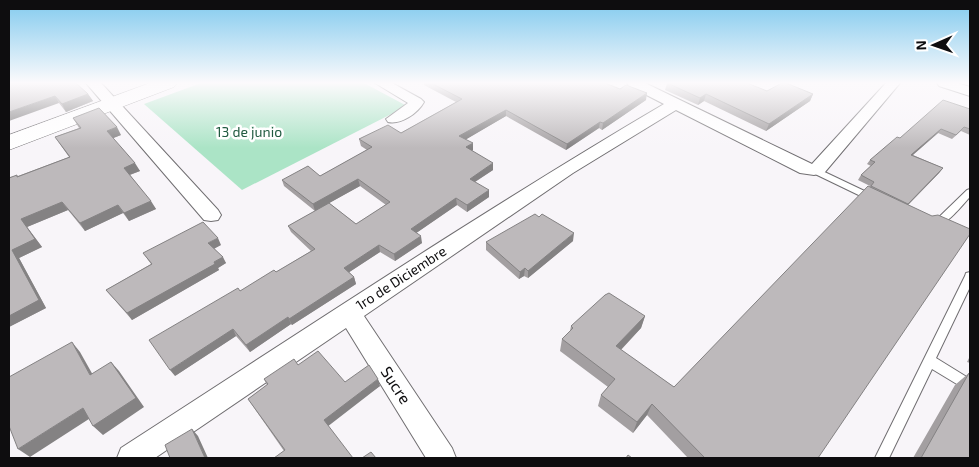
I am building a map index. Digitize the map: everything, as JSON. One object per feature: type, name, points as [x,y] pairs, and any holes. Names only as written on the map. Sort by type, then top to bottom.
[{"type":"main road","points":[[9,143],[109,105]]},
{"type":"street","points":[[116,105],[211,215]]},
{"type":"street","points":[[394,119],[414,105]]},
{"type":"street","name":"1ro de Diciembre","points":[[131,458],[349,312],[568,169],[674,105]]},
{"type":"street","points":[[677,105],[806,169],[814,170],[819,168],[874,105]]},
{"type":"street","name":"Sucre","points":[[349,312],[442,458]]},
{"type":"lane","points":[[814,170],[882,202]]},
{"type":"lane","points":[[924,222],[939,222],[970,192]]},
{"type":"lane","points":[[882,458],[970,276]]},
{"type":"lane","points":[[930,361],[970,386]]},
{"type":"green space","name":"13 de junio","points":[[145,105],[407,106],[242,190]]},
{"type":"building","points":[[9,105],[30,105],[9,112]]},
{"type":"building","points":[[452,105],[630,105],[567,144],[506,110],[459,136],[473,143],[466,147],[493,163],[470,179],[489,190],[467,205],[456,198],[411,229],[421,236],[394,254],[379,245],[344,268],[354,277],[246,345],[233,329],[170,370],[149,340],[238,288],[240,291],[274,270],[276,272],[315,249],[288,226],[329,203],[356,224],[390,202],[358,179],[313,204],[282,180],[308,166],[320,176],[372,147],[359,139],[388,125],[401,133]]},
{"type":"building","points":[[729,105],[797,105],[769,124]]},
{"type":"building","points":[[938,105],[957,105],[970,109],[970,129],[964,127],[956,135],[941,129],[911,155],[943,168],[908,204],[871,186],[874,182],[861,175],[875,162],[870,160],[897,137],[900,138]]},
{"type":"building","points":[[99,108],[117,127],[107,131],[135,163],[124,168],[151,201],[124,213],[118,205],[80,223],[62,202],[21,219],[35,239],[12,250],[39,300],[9,316],[9,178],[17,175],[17,177],[70,157],[55,137],[81,128],[73,118]]},
{"type":"building","points":[[868,186],[932,216],[938,215],[970,229],[970,234],[818,458],[705,458],[652,404],[637,422],[601,395],[615,379],[562,339],[573,328],[571,326],[609,293],[645,316],[616,346],[674,387]]},
{"type":"building","points":[[535,214],[539,217],[542,214],[574,233],[528,271],[525,268],[520,272],[486,242]]},
{"type":"building","points":[[203,222],[218,238],[208,243],[223,257],[214,262],[215,264],[127,313],[106,290],[152,264],[143,253]]},
{"type":"building","points":[[72,342],[90,375],[111,362],[136,398],[93,426],[83,408],[18,449],[9,426],[9,377]]},
{"type":"building","points":[[318,351],[345,382],[369,365],[378,379],[324,420],[353,458],[274,458],[285,450],[248,399],[268,384],[264,379],[294,359],[298,365]]},
{"type":"building","points":[[969,373],[970,458],[921,458]]},
{"type":"building","points":[[192,429],[205,458],[170,458],[165,445]]},
{"type":"building","points":[[371,452],[376,458],[362,458]]}]
